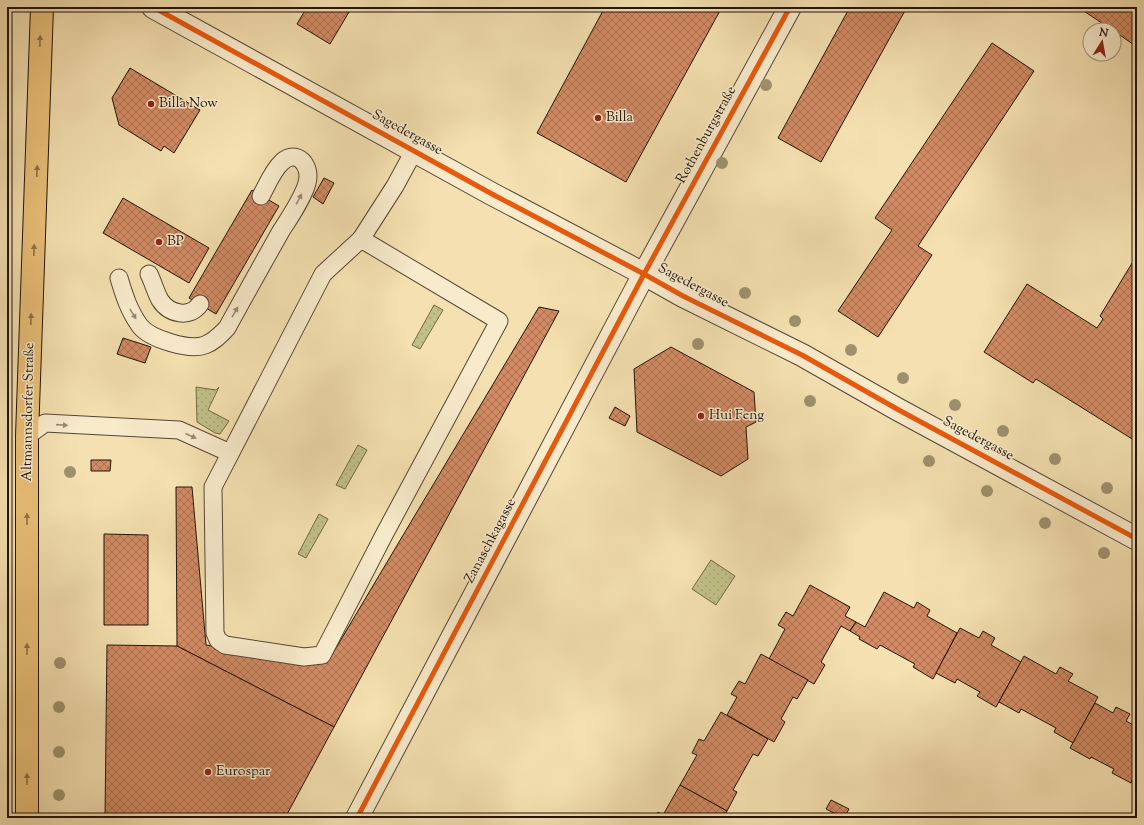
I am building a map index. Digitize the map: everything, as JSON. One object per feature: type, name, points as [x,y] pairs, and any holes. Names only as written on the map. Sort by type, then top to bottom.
[{"type":"main road","name":"Altmannsdorfer Straße","points":[[27,818],[27,436],[42,7]]},
{"type":"street","name":"Sagedergasse","points":[[153,7],[499,198],[683,296],[802,355],[916,419],[1137,539]]},
{"type":"street","name":"Rothenburgstraße","points":[[644,274],[790,7]]},
{"type":"street","name":"Zanaschkagasse","points":[[357,818],[644,274]]},
{"type":"lane","points":[[361,239],[499,321],[385,533],[322,655],[304,657],[225,645],[218,640],[215,633],[213,487],[323,274],[361,239],[395,186],[414,151]]},
{"type":"lane","points":[[118,278],[128,307],[141,327],[155,337],[167,342],[187,346],[204,346],[216,339],[227,328],[295,208],[308,181],[307,166],[304,162],[294,157],[284,160],[276,168],[261,196]]},
{"type":"lane","points":[[150,274],[160,300],[168,308],[175,312],[193,312],[200,304]]},
{"type":"lane","points":[[27,436],[45,423],[179,430],[230,453]]},
{"type":"green space","points":[[434,305],[443,310],[420,349],[412,345]]},
{"type":"green space","points":[[196,387],[216,390],[219,387],[208,410],[229,421],[220,434],[215,433],[197,422]]},
{"type":"green space","points":[[358,445],[367,450],[345,489],[336,485]]},
{"type":"green space","points":[[319,514],[328,519],[306,558],[298,554]]},
{"type":"green space","points":[[711,560],[735,576],[716,605],[692,589]]},
{"type":"building","points":[[307,7],[323,7],[330,11],[332,7],[352,7],[330,44],[297,24]]},
{"type":"building","points":[[605,7],[722,7],[626,182],[537,133]]},
{"type":"building","points":[[850,7],[907,7],[821,162],[778,138]]},
{"type":"building","points":[[1078,7],[1137,7],[1137,47],[1122,37],[1122,22],[1100,22]]},
{"type":"building","points":[[992,43],[1034,71],[918,246],[932,255],[878,337],[838,311],[892,230],[875,218]]},
{"type":"building","name":"Billa Now","points":[[130,68],[200,110],[174,153],[164,146],[161,151],[119,125],[112,98]]},
{"type":"building","points":[[324,178],[334,183],[323,204],[313,197]]},
{"type":"building","points":[[252,190],[279,206],[216,314],[189,298]]},
{"type":"building","points":[[123,198],[209,248],[189,283],[103,233]]},
{"type":"building","points":[[1137,255],[1137,442],[1036,379],[1033,383],[984,352],[1027,284],[1097,328],[1103,319],[1100,316]]},
{"type":"building","points":[[539,307],[559,311],[334,727],[177,646],[176,487],[192,487],[206,645],[327,663]]},
{"type":"building","points":[[123,338],[151,347],[145,363],[117,354]]},
{"type":"building","points":[[671,347],[754,392],[756,422],[746,427],[748,459],[721,476],[637,432],[634,369]]},
{"type":"building","points":[[615,407],[630,416],[625,426],[609,418]]},
{"type":"building","points":[[91,460],[111,460],[110,471],[91,471]]},
{"type":"building","points":[[104,534],[148,535],[148,625],[104,625]]},
{"type":"building","points":[[810,585],[850,607],[845,616],[856,622],[850,631],[841,626],[821,662],[825,665],[814,684],[769,659],[785,629],[778,625],[786,612],[793,616]]},
{"type":"building","points":[[884,592],[914,608],[917,602],[930,610],[927,616],[957,633],[933,679],[913,667],[915,664],[880,645],[877,649],[859,639],[860,637],[850,631],[856,622],[865,627]]},
{"type":"building","points":[[960,628],[979,638],[983,631],[995,638],[991,645],[1021,662],[996,707],[977,696],[980,692],[957,679],[955,683],[936,673]]},
{"type":"building","name":"Eurospar","points":[[107,645],[177,646],[334,727],[285,818],[105,818]]},
{"type":"building","points":[[761,654],[808,680],[797,699],[793,697],[781,719],[785,722],[774,742],[727,715],[737,697],[731,694],[739,681],[745,684]]},
{"type":"building","points":[[1024,656],[1056,674],[1060,667],[1073,674],[1068,681],[1098,697],[1073,743],[1054,732],[1056,728],[1021,709],[1019,713],[999,702]]},
{"type":"building","points":[[1095,703],[1113,713],[1116,707],[1130,714],[1126,721],[1137,727],[1137,776],[1135,775],[1131,783],[1112,773],[1114,769],[1091,757],[1090,759],[1070,748]]},
{"type":"building","points":[[721,712],[768,739],[758,756],[753,754],[733,790],[737,792],[727,811],[680,785],[697,755],[692,753],[699,739],[704,741]]},
{"type":"building","points":[[680,785],[727,811],[723,818],[655,818],[658,812],[663,815]]},
{"type":"building","points":[[831,800],[849,809],[844,818],[826,809]]},
{"type":"building","points":[[1137,809],[1137,818],[1132,818]]},
{"type":"cycle path","points":[[153,7],[492,194],[683,296],[802,355],[897,409],[1137,539]]},
{"type":"cycle path","points":[[357,818],[644,274],[790,7]]},
{"type":"place","name":"Billa Now","points":[[151,104]]},
{"type":"place","name":"Billa","points":[[598,118]]},
{"type":"place","name":"BP","points":[[159,242]]},
{"type":"place","name":"Hui Feng","points":[[701,416]]},
{"type":"place","name":"Eurospar","points":[[208,772]]}]
